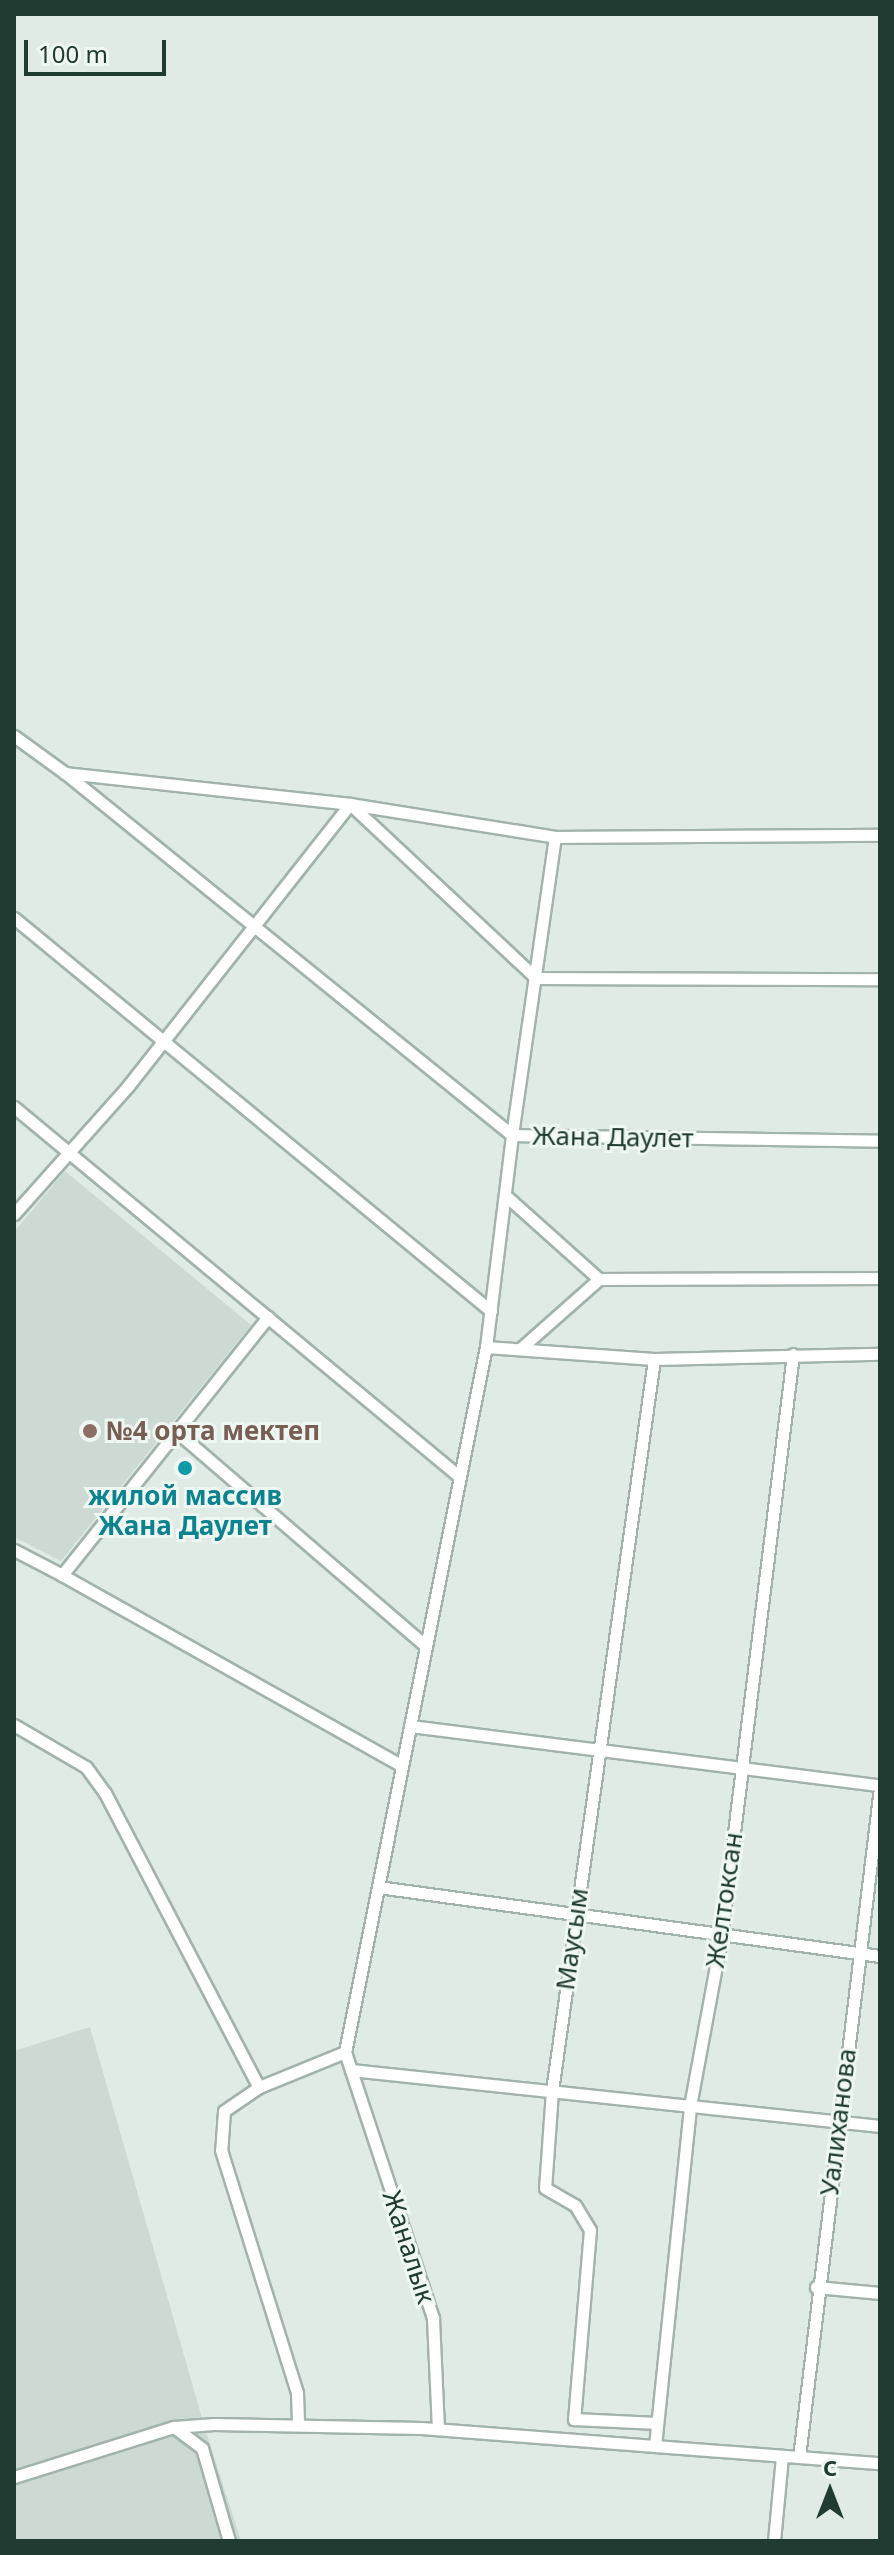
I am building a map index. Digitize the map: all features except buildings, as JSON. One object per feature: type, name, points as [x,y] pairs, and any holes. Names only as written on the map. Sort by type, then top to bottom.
[{"type":"street","points":[[14,736],[65,773],[252,929],[512,1135],[555,837]]},
{"type":"street","points":[[65,773],[350,804],[555,837],[880,835]]},
{"type":"street","points":[[14,1214],[66,1149],[164,1041],[350,804]]},
{"type":"street","points":[[350,804],[536,978],[880,979]]},
{"type":"street","points":[[14,918],[491,1311]]},
{"type":"street","points":[[14,1107],[460,1477]]},
{"type":"street","name":"Жана Даулет","points":[[345,2052],[486,1347],[512,1135],[880,1141]]},
{"type":"street","points":[[505,1195],[599,1279]]},
{"type":"street","points":[[521,1348],[599,1279],[880,1278]]},
{"type":"street","points":[[62,1575],[268,1317]]},
{"type":"street","points":[[486,1347],[654,1359],[880,1354]]},
{"type":"street","name":"Желтоксан","points":[[655,2446],[690,2106],[721,1938],[793,1354]]},
{"type":"street","name":"Маусым","points":[[654,1359],[552,2091],[545,2188],[575,2205],[590,2230],[574,2419],[657,2423]]},
{"type":"street","points":[[177,1432],[426,1646]]},
{"type":"street","points":[[14,1550],[402,1766]]},
{"type":"street","points":[[14,1725],[86,1767],[105,1793],[259,2087]]},
{"type":"street","points":[[410,1726],[880,1787]]},
{"type":"street","name":"Уалиханова","points":[[799,2457],[816,2287],[880,1787]]},
{"type":"street","points":[[378,1887],[721,1938],[880,1956]]},
{"type":"street","points":[[298,2425],[286,2354],[221,2150],[224,2111],[259,2087],[345,2052]]},
{"type":"street","name":"Жаналык","points":[[345,2052],[433,2318],[438,2429]]},
{"type":"street","points":[[351,2070],[880,2126]]},
{"type":"street","points":[[816,2287],[880,2293]]},
{"type":"street","points":[[14,2477],[174,2427],[298,2425],[438,2429],[880,2463]]},
{"type":"street","points":[[174,2427],[202,2448],[229,2541]]},
{"type":"street","points":[[774,2541],[782,2456]]},
{"type":"shaded area","name":"№4 орта мектеп","points":[[65,1171],[251,1325],[61,1561],[14,1537],[14,1232]]},
{"type":"shaded area","points":[[90,2027],[204,2425],[241,2541],[14,2541],[14,2051]]},
{"type":"place","name":"№4 орта мектеп","points":[[90,1431]]},
{"type":"place","name":"жилой массив Жана Даулет","points":[[185,1468]]}]
